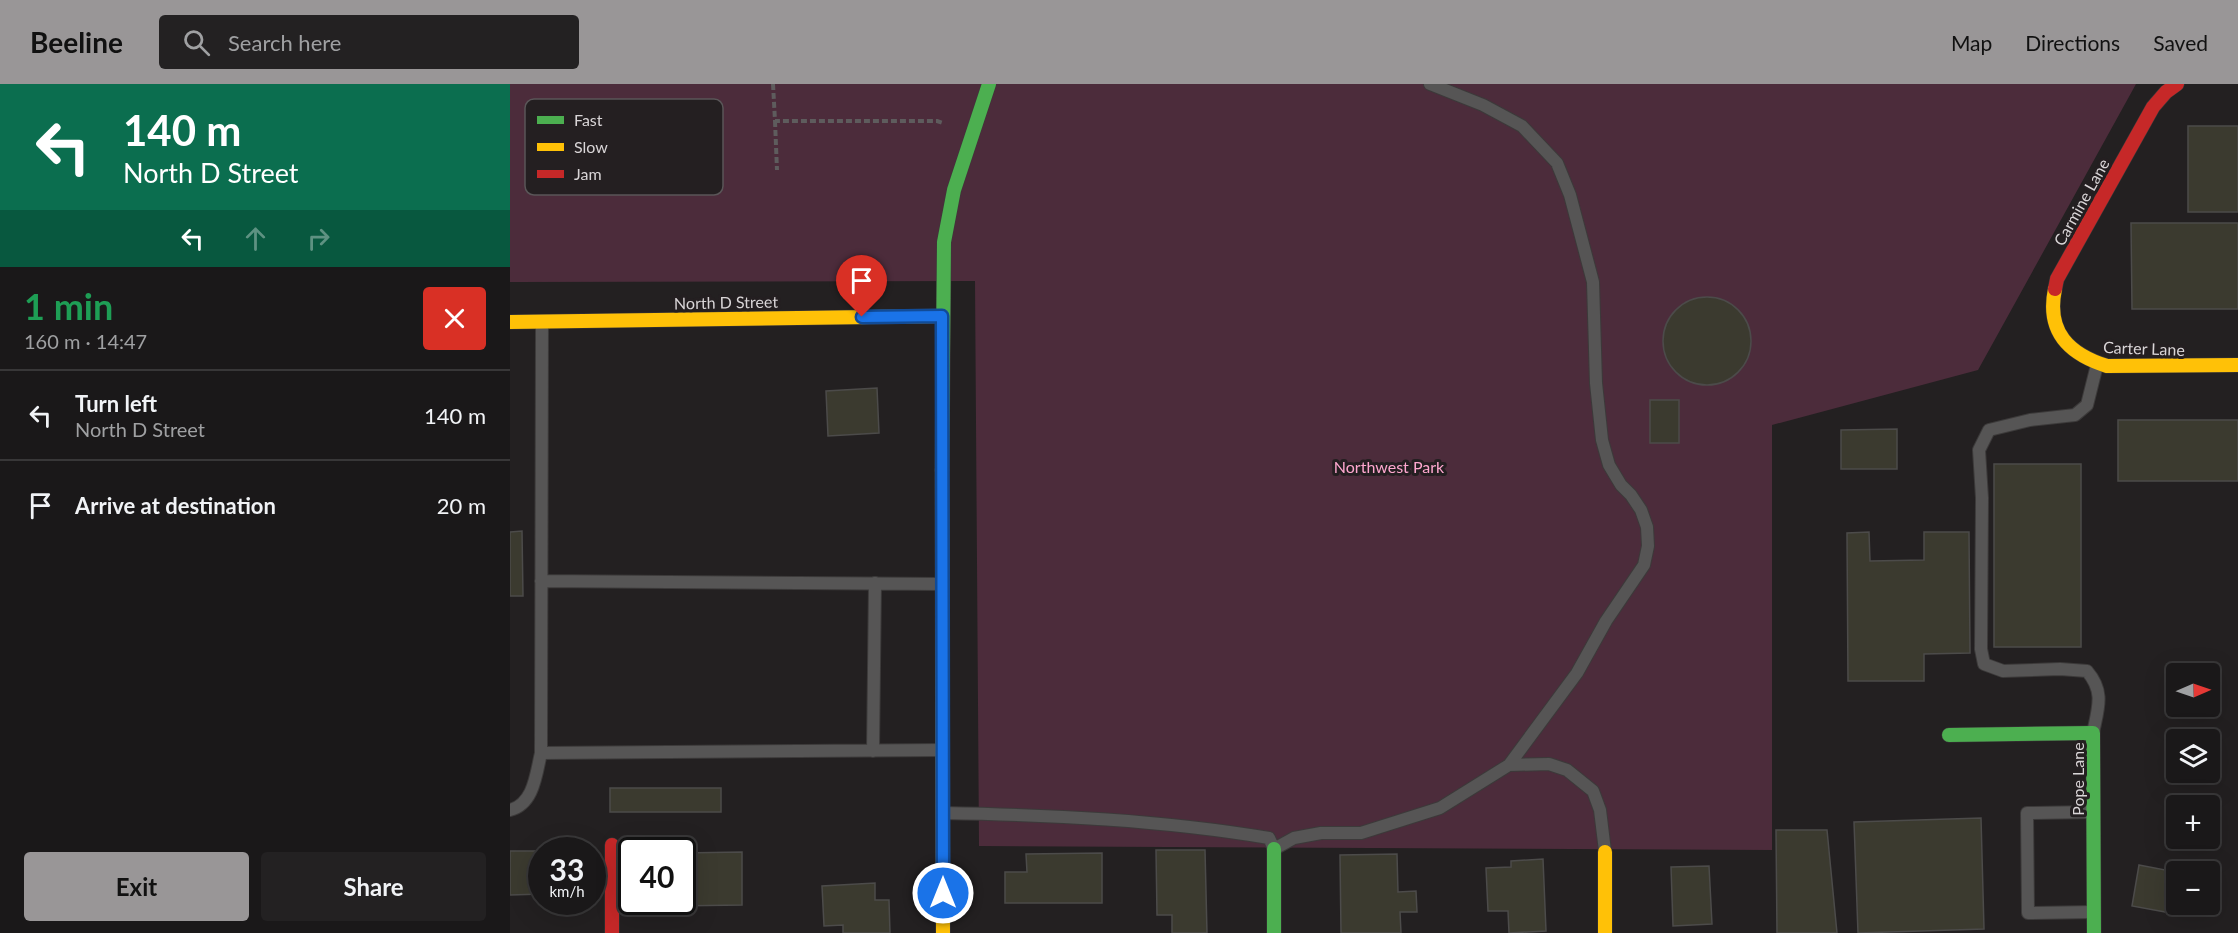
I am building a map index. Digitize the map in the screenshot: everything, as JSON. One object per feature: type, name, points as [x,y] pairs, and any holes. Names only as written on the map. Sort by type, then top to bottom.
[{"type":"street","points":[[943,933],[942,316],[944,242],[954,190],[989,84]]},
{"type":"street","name":"Carmine Lane","points":[[2060,336],[2052,308],[2057,279],[2153,107],[2166,92],[2177,84]]},
{"type":"street","name":"North D Street","points":[[510,322],[942,316]]},
{"type":"street","name":"Carter Lane","points":[[2060,336],[2072,351],[2088,361],[2107,366],[2238,365]]},
{"type":"street","name":"Pope Lane","points":[[1949,735],[2093,733],[2094,933]]},
{"type":"street","points":[[612,844],[612,933]]},
{"type":"street","points":[[1274,849],[1274,933]]},
{"type":"street","points":[[1605,852],[1605,933]]},
{"type":"lane","points":[[943,813],[1035,815],[1170,824],[1269,838],[1274,849],[1294,838],[1321,833],[1361,833],[1440,808],[1509,765],[1577,673],[1606,621],[1644,565],[1648,546],[1647,527],[1641,510],[1609,465],[1602,440],[1596,383],[1593,282],[1570,195],[1557,163],[1522,126],[1483,105],[1430,84]]},
{"type":"lane","points":[[510,810],[519,808],[533,789],[541,753],[543,321]]},
{"type":"lane","points":[[2093,733],[2099,701],[2097,682],[2087,671],[2060,669],[2003,671],[1984,664],[1981,649],[1982,498],[1979,450],[1989,430],[2030,420],[2075,415],[2087,405],[2097,363]]},
{"type":"lane","points":[[541,581],[942,584]]},
{"type":"lane","points":[[873,751],[875,583]]},
{"type":"lane","points":[[541,753],[943,750]]},
{"type":"lane","points":[[1509,765],[1549,764],[1567,770],[1593,791],[1600,810],[1605,852]]},
{"type":"lane","points":[[2093,812],[2027,813],[2028,913],[2093,912]]},
{"type":"path","points":[[773,84],[777,170]]},
{"type":"path","points":[[775,121],[937,121],[943,123]]},
{"type":"green space","name":"Northwest Park","points":[[510,84],[2136,84],[1978,370],[1772,425],[1772,850],[979,846],[975,281],[510,282]]},
{"type":"building","points":[[2188,126],[2238,126],[2238,212],[2188,212]]},
{"type":"building","points":[[2131,223],[2238,223],[2238,309],[2132,309]]},
{"type":"building","points":[[1707,297],[1724,300],[1738,310],[1748,324],[1751,341],[1748,358],[1738,372],[1724,382],[1707,385],[1690,382],[1676,372],[1666,358],[1663,341],[1666,324],[1676,310],[1690,300]]},
{"type":"building","points":[[877,388],[879,433],[828,436],[826,391]]},
{"type":"building","points":[[1650,400],[1679,400],[1679,443],[1650,443]]},
{"type":"building","points":[[2118,420],[2238,420],[2238,481],[2118,481]]},
{"type":"building","points":[[1897,429],[1897,469],[1841,469],[1841,430]]},
{"type":"building","points":[[1994,464],[2081,464],[2081,647],[1994,647]]},
{"type":"building","points":[[522,531],[523,596],[510,596],[510,532]]},
{"type":"building","points":[[1869,532],[1870,561],[1924,560],[1924,532],[1969,532],[1970,653],[1924,654],[1924,681],[1848,681],[1847,533]]},
{"type":"building","points":[[610,788],[721,788],[721,812],[610,812]]},
{"type":"building","points":[[1981,818],[1984,929],[1858,933],[1854,822]]},
{"type":"building","points":[[1776,830],[1827,830],[1837,933],[1777,933]]},
{"type":"building","points":[[1156,850],[1205,850],[1207,933],[1172,933],[1172,915],[1157,915]]},
{"type":"building","points":[[510,851],[528,851],[528,894],[510,895]]},
{"type":"building","points":[[742,852],[742,905],[696,906],[696,853]]},
{"type":"building","points":[[1102,853],[1102,903],[1005,903],[1005,872],[1027,872],[1026,854]]},
{"type":"building","points":[[1397,854],[1398,892],[1416,891],[1417,912],[1400,912],[1401,933],[1341,933],[1340,855]]},
{"type":"building","points":[[1543,859],[1546,931],[1509,933],[1508,911],[1488,911],[1486,868],[1511,867],[1511,861]]},
{"type":"building","points":[[2139,865],[2166,870],[2166,912],[2132,906]]},
{"type":"building","points":[[1709,866],[1712,924],[1673,926],[1671,867]]},
{"type":"building","points":[[875,883],[875,900],[889,900],[890,933],[843,933],[843,925],[824,926],[822,886]]},
{"type":"traffic: fast","points":[[942,470],[944,242],[954,190],[989,84]]},
{"type":"traffic: fast","points":[[1949,735],[2093,733],[2094,933]]},
{"type":"traffic: fast","points":[[1274,849],[1274,933]]},
{"type":"traffic: slow","points":[[2055,289],[2053,304],[2057,329],[2071,348],[2093,361],[2107,366],[2238,365]]},
{"type":"traffic: slow","points":[[510,322],[942,316]]},
{"type":"traffic: slow","points":[[942,470],[943,933]]},
{"type":"traffic: slow","points":[[1605,852],[1605,933]]},
{"type":"traffic: jam","points":[[2055,289],[2057,279],[2153,107],[2166,92],[2177,84]]},
{"type":"traffic: jam","points":[[612,845],[612,933]]},
{"type":"route","points":[[862,317],[942,316],[943,893]]}]
